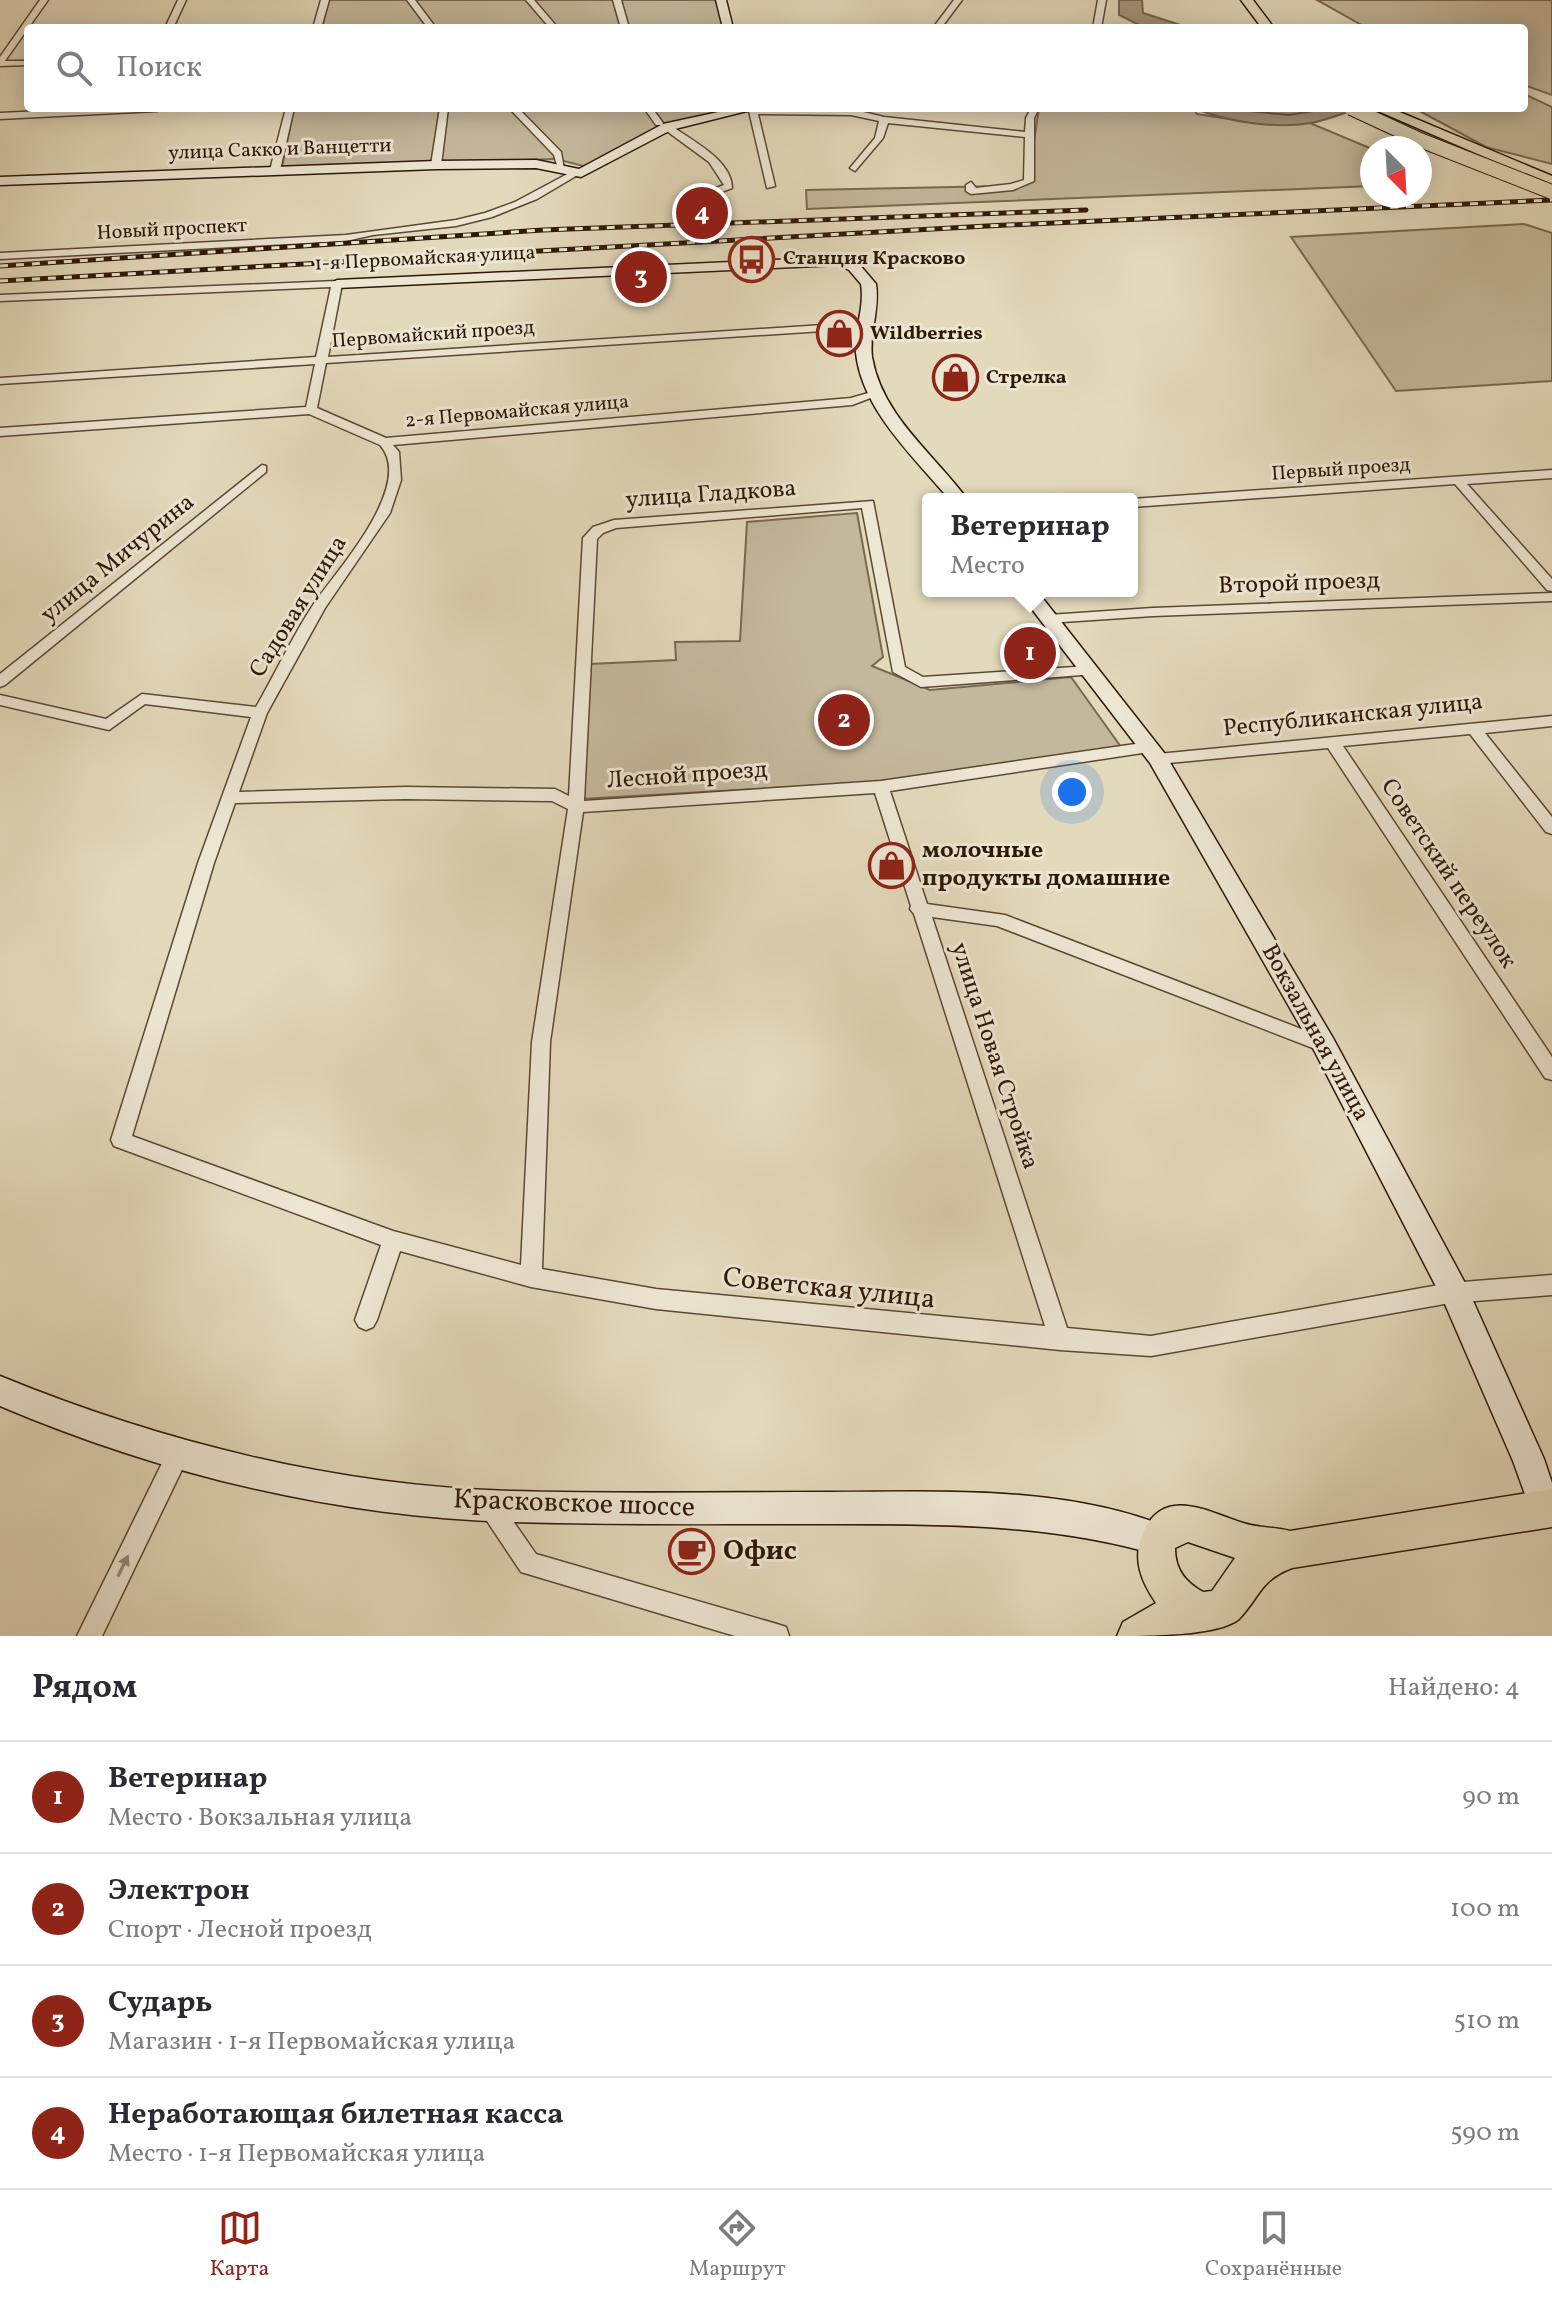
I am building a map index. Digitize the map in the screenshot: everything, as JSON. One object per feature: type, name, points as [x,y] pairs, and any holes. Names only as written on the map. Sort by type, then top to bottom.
[{"type":"main road","points":[[1247,0],[1265,24]]},
{"type":"main road","points":[[1360,112],[1420,140],[1552,192]]},
{"type":"main road","points":[[1388,112],[1552,181]]},
{"type":"main road","points":[[1292,1549],[1255,1545],[1185,1523],[1172,1527],[1161,1540],[1156,1564],[1160,1579],[1181,1604],[1196,1610],[1211,1611],[1224,1607],[1234,1597],[1249,1571],[1268,1558],[1292,1549],[1549,1508]]},
{"type":"main road","points":[[1214,1530],[1235,1554],[1239,1584]]},
{"type":"main road","points":[[1138,1635],[1152,1612],[1160,1579]]},
{"type":"main road","points":[[1138,1635],[1160,1620],[1196,1610]]},
{"type":"street","points":[[28,24],[44,0]]},
{"type":"street","points":[[171,24],[182,0]]},
{"type":"street","points":[[318,24],[325,0]]},
{"type":"street","points":[[411,0],[429,24]]},
{"type":"street","points":[[530,0],[551,24]]},
{"type":"street","points":[[617,0],[624,24]]},
{"type":"street","points":[[721,0],[727,24]]},
{"type":"street","points":[[940,24],[958,0]]},
{"type":"street","points":[[1098,24],[1102,0]]},
{"type":"street","points":[[0,64],[24,29]]},
{"type":"street","points":[[0,64],[24,63]]},
{"type":"street","points":[[0,116],[72,112]]},
{"type":"street","points":[[275,170],[289,112]]},
{"type":"street","points":[[436,165],[443,112]]},
{"type":"street","points":[[517,112],[558,154],[561,167],[576,173],[590,170],[663,125],[734,112]]},
{"type":"street","points":[[652,112],[663,125],[717,165],[728,182],[729,186],[692,200]]},
{"type":"street","points":[[754,112],[770,186]]},
{"type":"street","points":[[862,112],[884,120],[1031,135]]},
{"type":"street","points":[[971,185],[971,191],[1013,187],[1029,181],[1030,118],[1033,112]]},
{"type":"street","points":[[855,168],[879,138],[884,120]]},
{"type":"street","name":"улица Сакко и Ванцетти","points":[[0,181],[436,165],[561,167]]},
{"type":"street","name":"Новый проспект","points":[[0,256],[346,238],[369,231],[486,217],[523,203],[576,173]]},
{"type":"street","name":"1-я Первомайская улица","points":[[0,298],[840,261],[865,274],[870,284],[869,325]]},
{"type":"street","points":[[311,410],[337,284]]},
{"type":"street","points":[[869,325],[864,344],[875,394],[953,493]]},
{"type":"street","name":"Первомайский проезд","points":[[0,381],[869,325]]},
{"type":"street","name":"2-я Первомайская улица","points":[[0,432],[311,410],[384,442],[852,401],[875,394]]},
{"type":"street","name":"2-я Первомайская улица","points":[[852,401],[887,409]]},
{"type":"street","name":"Садовая улица","points":[[121,1140],[229,798],[260,713],[318,608],[384,513],[395,480],[393,452],[384,442]]},
{"type":"street","name":"улица Мичурина","points":[[0,682],[262,469]]},
{"type":"street","name":"Первый проезд","points":[[1138,503],[1460,483],[1552,474]]},
{"type":"street","points":[[1460,483],[1552,587]]},
{"type":"street","name":"улица Гладкова","points":[[576,807],[590,538],[614,524],[868,504],[898,669],[921,682],[1090,671]]},
{"type":"street","name":"Вокзальная улица","points":[[1032,597],[1154,753],[1324,1045],[1455,1293],[1549,1508]]},
{"type":"street","name":"Второй проезд","points":[[1048,619],[1153,612],[1552,597]]},
{"type":"street","points":[[0,700],[109,725],[142,699],[260,713]]},
{"type":"street","name":"Республиканская улица","points":[[1154,753],[1332,742],[1552,721]]},
{"type":"street","points":[[1473,728],[1552,828]]},
{"type":"street","name":"Советский переулок","points":[[1332,742],[1552,1072]]},
{"type":"street","name":"Лесной проезд","points":[[229,798],[405,793],[555,795],[576,807],[881,787],[1154,753]]},
{"type":"street","name":"улица Новая Стройка","points":[[881,787],[1060,1340]]},
{"type":"street","points":[[531,1277],[541,1042],[576,807]]},
{"type":"street","points":[[918,909],[999,920],[1324,1045]]},
{"type":"street","name":"Советская улица","points":[[121,1140],[393,1240],[531,1277],[656,1299],[1060,1340],[1151,1346],[1455,1293],[1552,1285]]},
{"type":"street","points":[[366,1320],[393,1240]]},
{"type":"street","name":"Красковское шоссе","points":[[0,1391],[65,1421],[178,1455],[312,1482],[489,1506],[880,1509],[1032,1514],[1114,1526],[1161,1540]]},
{"type":"street","points":[[89,1636],[178,1455]]},
{"type":"street","points":[[489,1506],[529,1564],[777,1636]]},
{"type":"shaded area","points":[[328,0],[716,0],[723,24],[323,24]]},
{"type":"shaded area","points":[[1317,0],[1552,0],[1552,95],[1528,86],[1528,24],[1360,24]]},
{"type":"shaded area","points":[[1528,96],[1552,107],[1552,164],[1486,147],[1421,112],[1528,112]]},
{"type":"shaded area","points":[[293,112],[727,112],[668,124],[587,167],[556,159],[282,167]]},
{"type":"shaded area","points":[[1038,112],[1196,112],[1256,123],[1310,123],[1360,144],[1360,186],[807,209],[806,190],[1003,186],[1028,180]]},
{"type":"shaded area","points":[[1524,224],[1552,233],[1552,381],[1396,391],[1291,237]]},
{"type":"shaded area","points":[[857,513],[883,657],[872,666],[930,690],[1071,677],[1121,747],[877,782],[581,799],[590,664],[676,660],[675,642],[740,641],[747,522]]},
{"type":"water","points":[[1119,0],[1142,0],[1143,13],[1177,24],[1137,24],[1119,15]]},
{"type":"water","points":[[1204,112],[1347,112],[1297,125],[1267,125]]},
{"type":"building","points":[[1037,640],[1050,660],[1022,665],[1009,646]]},
{"type":"railway","points":[[0,281],[987,226],[1552,200]]},
{"type":"railway","points":[[0,266],[543,230],[1086,210]]},
{"type":"place","name":"Неработающая билетная касса","points":[[702,213]]},
{"type":"place","name":"Станция Красково","points":[[752,259]]},
{"type":"place","name":"Сударь","points":[[641,277]]},
{"type":"place","name":"Wildberries","points":[[839,334]]},
{"type":"place","name":"Стрелка","points":[[955,378]]},
{"type":"place","name":"Ветеринар","points":[[1030,653]]},
{"type":"place","name":"Электрон","points":[[844,720]]},
{"type":"place","name":"молочные продукты домашние","points":[[891,865]]},
{"type":"place","name":"Офис","points":[[692,1551]]}]
